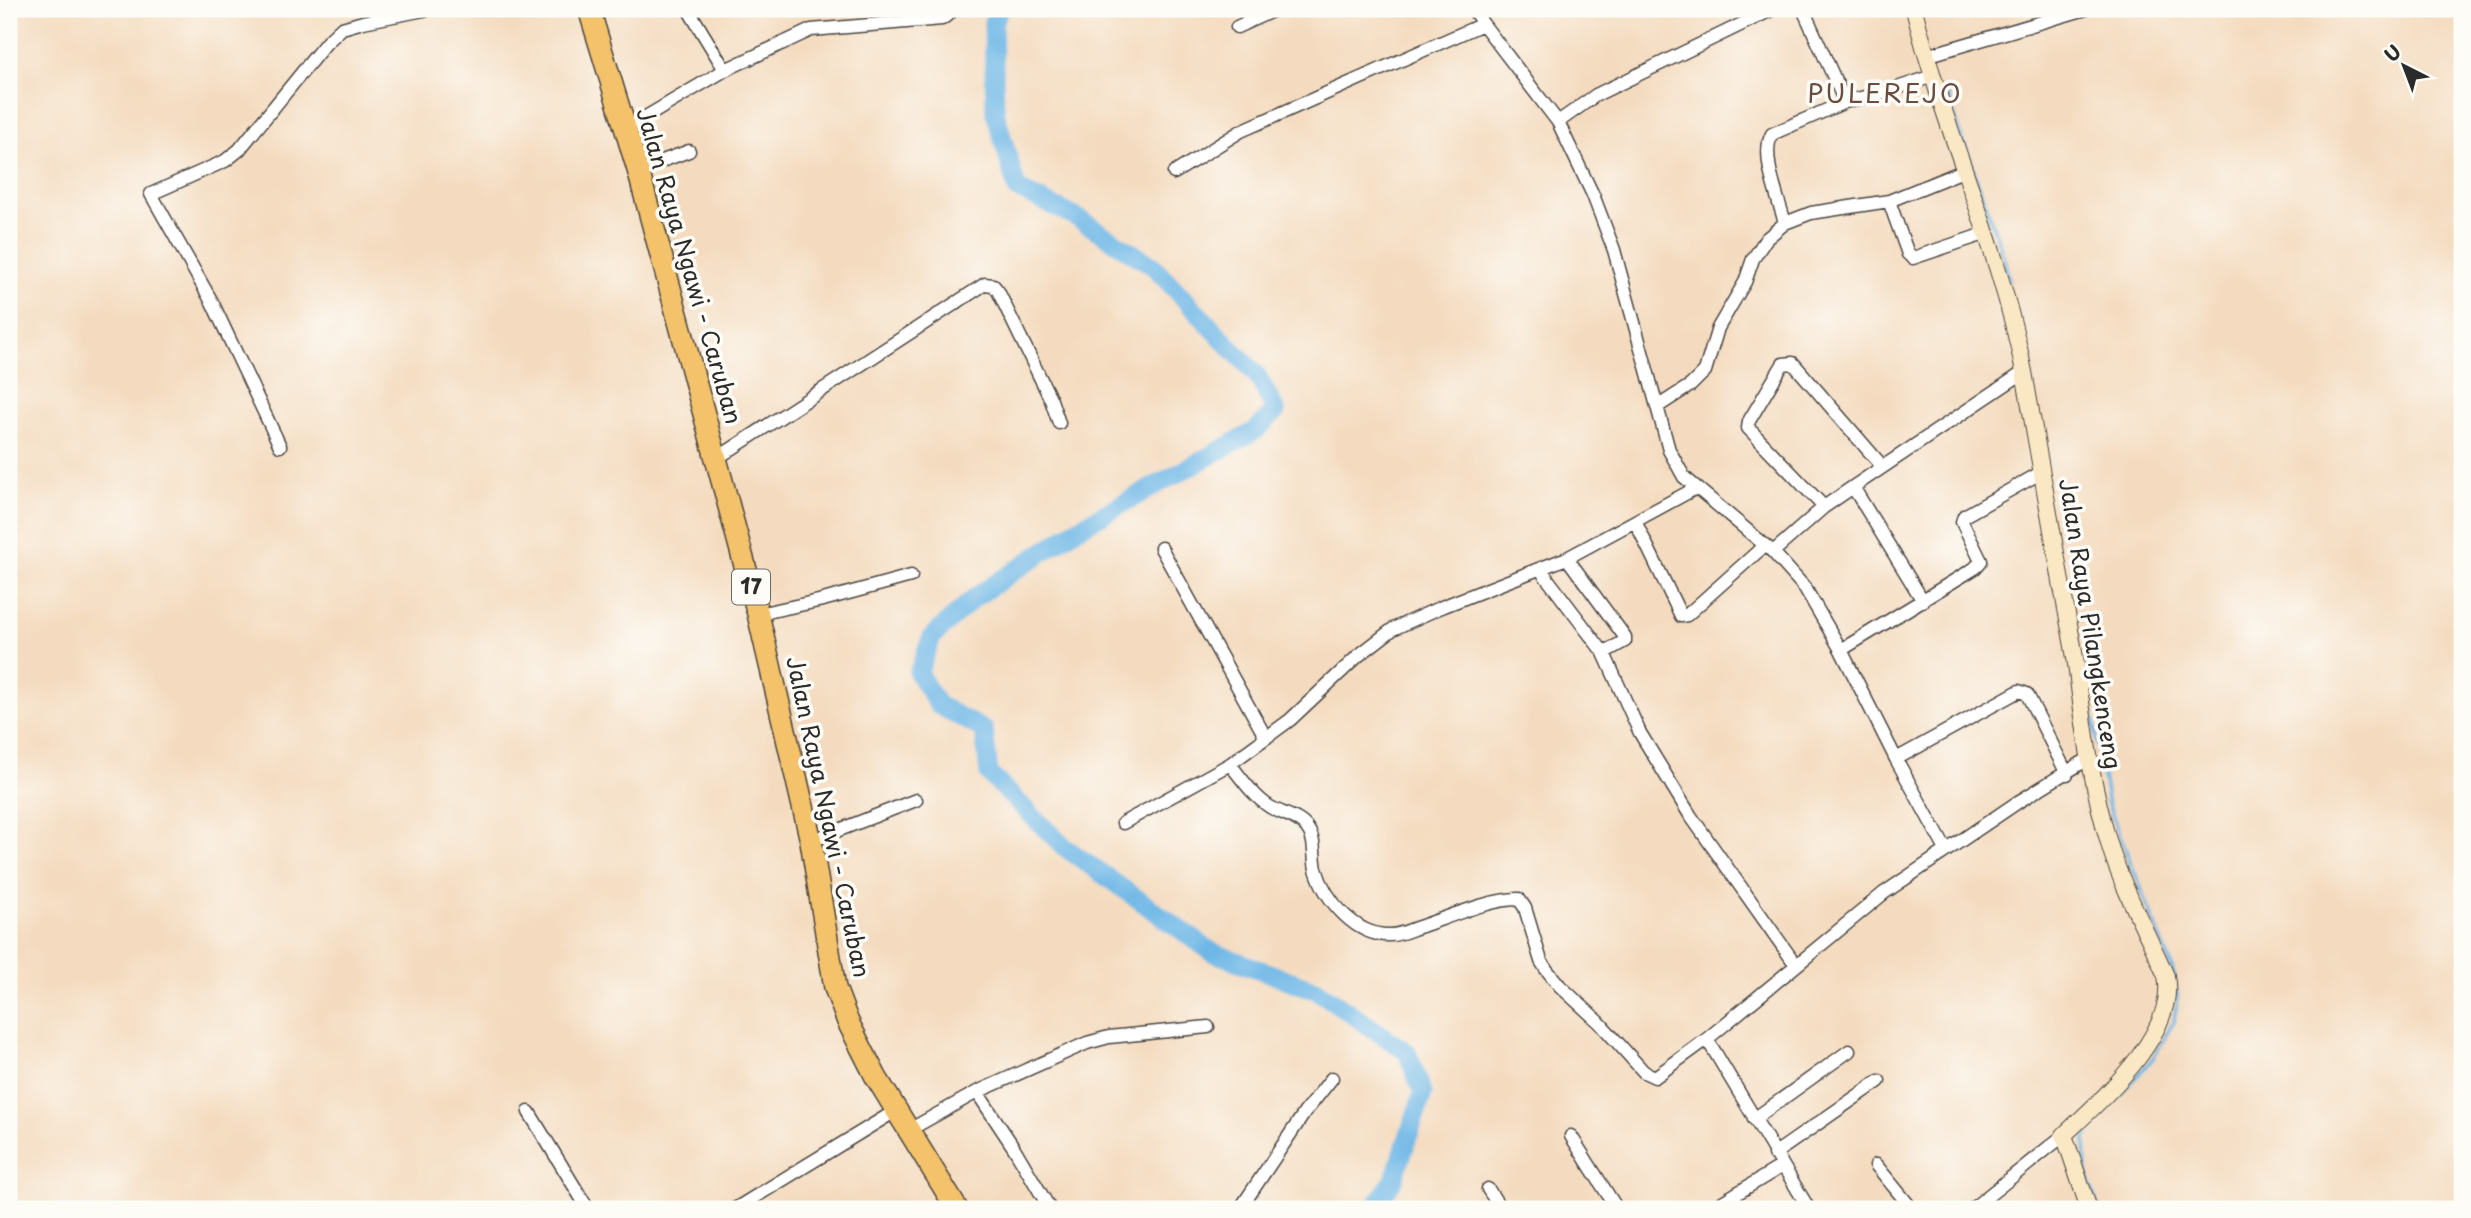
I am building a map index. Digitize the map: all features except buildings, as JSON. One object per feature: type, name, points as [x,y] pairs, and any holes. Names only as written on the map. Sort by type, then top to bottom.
[{"type":"highway","name":"Jalan Raya Ngawi - Caruban","points":[[589,9],[638,170],[758,614],[811,841],[835,988],[876,1077],[957,1209]]},
{"type":"main road","name":"Jalan Raya Pilangkenceng","points":[[1914,9],[1926,56],[1963,171],[2006,293],[2024,372],[2084,709],[2088,759],[2111,851],[2130,900],[2166,976],[2168,997],[2160,1020],[2140,1054],[2115,1084],[2064,1135]]},
{"type":"main road","points":[[2064,1135],[2089,1209]]},
{"type":"street","points":[[280,446],[212,302],[151,194],[225,160],[239,150],[326,43],[341,29],[362,22],[429,9]]},
{"type":"street","points":[[688,9],[725,70]]},
{"type":"street","points":[[624,130],[725,70],[811,30],[942,19],[951,9]]},
{"type":"street","points":[[1237,27],[1276,9]]},
{"type":"street","points":[[1474,9],[1558,122],[1593,195],[1614,250],[1676,466],[1696,488],[1769,549],[1805,588],[1841,650],[1946,850]]},
{"type":"street","points":[[1558,122],[1596,95],[1773,9]]},
{"type":"street","points":[[1803,9],[1845,102]]},
{"type":"street","points":[[1926,56],[2086,9]]},
{"type":"street","points":[[1174,173],[1241,131],[1483,24]]},
{"type":"street","points":[[1785,223],[1768,158],[1768,141],[1772,134],[1845,102],[1933,76]]},
{"type":"street","points":[[638,170],[689,152]]},
{"type":"street","points":[[1657,407],[1691,385],[1704,371],[1718,328],[1745,282],[1753,258],[1766,239],[1785,223],[1811,214],[1889,201],[1963,171]]},
{"type":"street","points":[[1889,201],[1908,254],[1913,258],[1987,233]]},
{"type":"street","points":[[716,459],[985,285],[993,285],[998,290],[1040,376],[1059,423]]},
{"type":"street","points":[[1824,507],[1748,428],[1749,421],[1783,364],[1793,363],[1882,466]]},
{"type":"street","points":[[1636,523],[1681,616],[1687,615],[1824,507],[2024,372]]},
{"type":"street","points":[[1841,650],[1980,563],[1980,557],[1962,522],[1964,516],[2042,472]]},
{"type":"street","points":[[1853,487],[1923,601]]},
{"type":"street","points":[[1123,823],[1230,764],[1266,738],[1322,691],[1358,656],[1393,629],[1567,558],[1636,523],[1696,488]]},
{"type":"street","points":[[1161,548],[1266,738]]},
{"type":"street","points":[[1567,558],[1625,637],[1625,641],[1603,651]]},
{"type":"street","points":[[1540,569],[1603,651],[1640,733],[1690,815],[1796,965]]},
{"type":"street","points":[[758,614],[911,576]]},
{"type":"street","points":[[1896,759],[2019,691],[2027,694],[2067,774]]},
{"type":"street","points":[[1230,764],[1266,804],[1305,824],[1311,832],[1316,869],[1324,887],[1355,924],[1371,934],[1392,936],[1479,908],[1519,899],[1525,908],[1541,961],[1546,969],[1560,986],[1600,1022],[1650,1077],[1660,1075],[1707,1039],[1884,892],[2018,802],[2088,759]]},
{"type":"street","points":[[811,841],[916,800]]},
{"type":"street","points":[[909,1130],[977,1092],[1087,1043],[1109,1037],[1208,1027]]},
{"type":"street","points":[[1707,1039],[1809,1209]]},
{"type":"street","points":[[1754,1119],[1849,1051]]},
{"type":"street","points":[[1240,1209],[1305,1112],[1332,1078]]},
{"type":"street","points":[[1774,1154],[1879,1081]]},
{"type":"street","points":[[977,1092],[1051,1209]]},
{"type":"street","points":[[735,1209],[897,1110]]},
{"type":"street","points":[[529,1112],[588,1209]]},
{"type":"street","points":[[1972,1209],[2064,1135]]},
{"type":"street","points":[[1571,1136],[1617,1209]]},
{"type":"street","points":[[1876,1165],[1912,1209]]},
{"type":"street","points":[[1711,1209],[1782,1166]]},
{"type":"street","points":[[1488,1189],[1501,1209]]},
{"type":"waterway","points":[[1000,9],[993,22],[995,112],[1017,189],[1076,217],[1153,266],[1257,375],[1276,411],[1255,431],[1080,527],[974,598],[932,637],[918,673],[938,705],[984,730],[989,774],[1063,846],[1212,952],[1318,991],[1407,1052],[1423,1093],[1394,1179],[1374,1209]]},
{"type":"waterway","points":[[1946,91],[2003,255],[2009,280]]},
{"type":"waterway","points":[[2085,672],[2108,805],[2172,967],[2178,998],[2173,1023],[2153,1058],[2085,1138],[2086,1170],[2098,1209]]},
{"type":"district","name":"PULEREJO","points":[[1885,94]]}]
